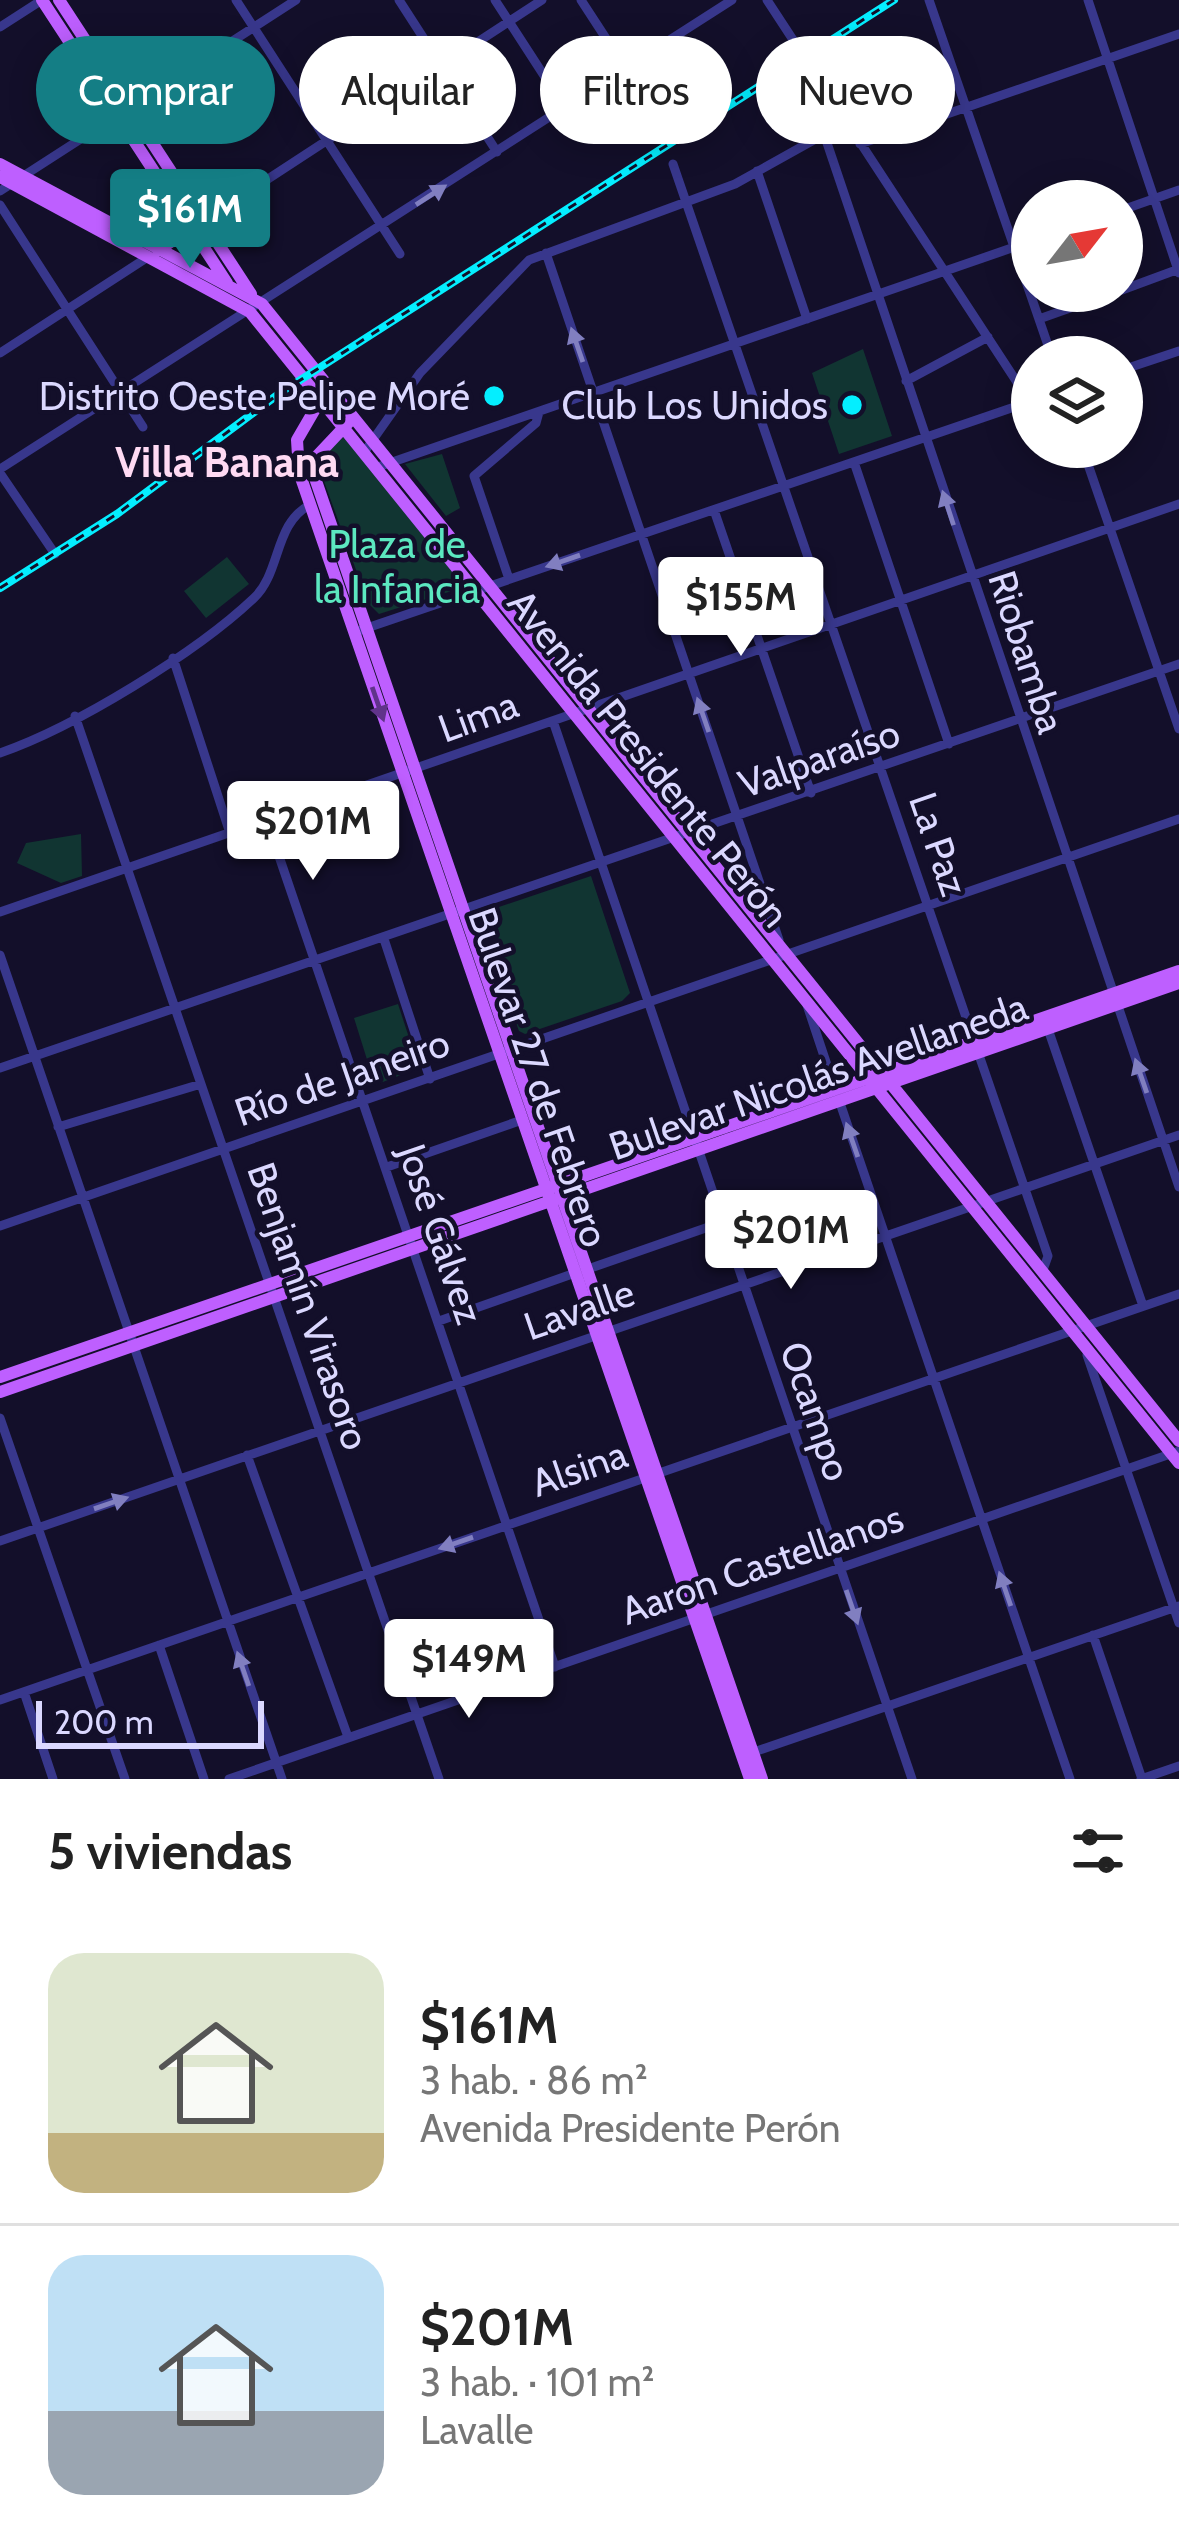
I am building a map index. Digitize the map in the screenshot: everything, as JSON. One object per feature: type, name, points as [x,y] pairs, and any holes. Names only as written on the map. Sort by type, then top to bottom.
[{"type":"main road","points":[[42,0],[68,36]]},
{"type":"main road","points":[[58,0],[79,36]]},
{"type":"main road","points":[[144,144],[253,307]]},
{"type":"main road","name":"Avenida Presidente Perón","points":[[0,164],[9,182],[229,286],[253,307],[369,445],[378,467],[476,590],[688,832],[887,1077],[1042,1270],[1080,1328],[1084,1344],[1177,1452]]},
{"type":"main road","points":[[154,253],[197,225]]},
{"type":"main road","points":[[197,225],[229,286]]},
{"type":"main road","name":"Avenida Presidente Perón","points":[[154,253],[253,307],[322,397],[350,421]]},
{"type":"main road","name":"Bulevar 27 de Febrero","points":[[322,397],[297,440],[296,458],[310,505],[410,772],[747,1754],[762,1779]]},
{"type":"main road","name":"Bulevar 27 de Febrero","points":[[350,421],[323,446],[313,467],[368,627],[410,772]]},
{"type":"main road","name":"Avenida Presidente Perón","points":[[369,445],[393,462],[492,586],[673,838],[972,1206],[1080,1328],[1177,1452]]},
{"type":"main road","name":"Bulevar Nicolás Avellaneda","points":[[976,1047],[1048,1029],[1179,971]]},
{"type":"main road","name":"Bulevar Nicolás Avellaneda","points":[[0,1392],[129,1340],[554,1192],[1114,999],[1179,983]]},
{"type":"main road","name":"Bulevar 27 de Febrero","points":[[506,1053],[522,1120],[554,1192]]},
{"type":"main road","name":"Bulevar Nicolás Avellaneda","points":[[0,1377],[129,1340]]},
{"type":"main road","name":"Bulevar 27 de Febrero","points":[[747,1754],[750,1779]]},
{"type":"street","points":[[0,27],[42,0]]},
{"type":"street","points":[[236,0],[299,97]]},
{"type":"street","points":[[240,36],[296,0]]},
{"type":"street","points":[[399,0],[422,36]]},
{"type":"street","points":[[495,0],[540,70]]},
{"type":"street","points":[[487,36],[542,0]]},
{"type":"street","points":[[581,0],[604,36]]},
{"type":"street","points":[[677,36],[732,0]]},
{"type":"street","points":[[766,0],[790,36]]},
{"type":"street","points":[[929,0],[1011,239]]},
{"type":"street","points":[[1088,0],[1179,270],[1143,282]]},
{"type":"street","points":[[955,111],[1179,34]]},
{"type":"street","points":[[55,554],[0,471],[540,124]]},
{"type":"street","points":[[9,182],[71,144]]},
{"type":"street","points":[[197,225],[321,144]]},
{"type":"street","points":[[330,144],[400,254]]},
{"type":"street","points":[[492,144],[497,152]]},
{"type":"street","points":[[369,445],[420,374],[492,292],[529,260],[735,184],[806,144]]},
{"type":"street","name":"Riobamba","points":[[827,144],[1064,859],[1179,1187]]},
{"type":"street","points":[[861,144],[1011,371]]},
{"type":"street","name":"La Paz","points":[[674,164],[1048,1256],[1042,1270]]},
{"type":"street","points":[[757,171],[807,319]]},
{"type":"street","points":[[1143,203],[1179,190]]},
{"type":"street","points":[[0,205],[142,428]]},
{"type":"street","points":[[378,467],[1011,249]]},
{"type":"street","points":[[1,350],[154,253]]},
{"type":"street","points":[[546,254],[784,950]]},
{"type":"street","points":[[1037,312],[1045,336]]},
{"type":"street","points":[[1039,319],[1059,312]]},
{"type":"street","points":[[906,381],[988,337]]},
{"type":"street","points":[[1143,363],[1179,351]]},
{"type":"street","points":[[354,632],[1011,408]]},
{"type":"street","points":[[509,579],[474,476],[536,423],[539,412]]},
{"type":"street","points":[[854,462],[949,744]]},
{"type":"street","points":[[1089,468],[1179,729]]},
{"type":"street","name":"Lima","points":[[0,912],[1179,504]]},
{"type":"street","points":[[0,753],[34,742],[173,658],[258,596],[292,518],[310,505]]},
{"type":"street","points":[[713,510],[811,793]]},
{"type":"street","points":[[173,658],[230,833]]},
{"type":"street","name":"Valparaíso","points":[[0,1068],[1179,664]]},
{"type":"street","name":"Benjamín Virasoro","points":[[75,716],[439,1779]]},
{"type":"street","name":"Ocampo","points":[[553,721],[912,1779]]},
{"type":"street","name":"Río de Janeiro","points":[[0,1226],[774,960],[784,950],[1179,819]]},
{"type":"street","name":"José Gálvez","points":[[267,820],[555,1667]]},
{"type":"street","points":[[383,939],[430,1079]]},
{"type":"street","points":[[0,955],[282,1779]]},
{"type":"street","points":[[805,1000],[1070,1779]]},
{"type":"street","points":[[1048,1029],[1143,1306]]},
{"type":"street","points":[[58,1127],[201,1084]]},
{"type":"street","points":[[387,1167],[522,1120]]},
{"type":"street","name":"Lavalle","points":[[0,1541],[1179,1135]]},
{"type":"street","points":[[439,1321],[720,1223]]},
{"type":"street","name":"Alsina","points":[[0,1700],[1179,1294]]},
{"type":"street","points":[[1084,1344],[1179,1623]]},
{"type":"street","points":[[0,1418],[125,1779]]},
{"type":"street","name":"Aaron Castellanos","points":[[229,1779],[1177,1452]]},
{"type":"street","points":[[247,1455],[348,1737]]},
{"type":"street","points":[[747,1754],[1176,1606]]},
{"type":"street","points":[[1093,1635],[1142,1779],[1179,1766]]},
{"type":"street","points":[[159,1645],[205,1779]]},
{"type":"street","points":[[24,1692],[53,1779]]},
{"type":"green space","name":"Club Los Unidos","points":[[863,349],[892,436],[839,454],[812,373]]},
{"type":"green space","name":"Plaza de la Infancia","points":[[344,436],[457,578],[455,590],[379,614],[368,603],[321,473],[329,450]]},
{"type":"green space","points":[[442,454],[460,508],[446,516],[405,464]]},
{"type":"green space","points":[[227,557],[249,584],[206,618],[184,591]]},
{"type":"green space","points":[[81,834],[82,876],[61,883],[17,863],[26,843]]},
{"type":"green space","points":[[591,876],[630,993],[622,1001],[525,1034],[519,1031],[478,920],[481,913]]},
{"type":"green space","points":[[398,1004],[419,1068],[375,1085],[354,1018]]},
{"type":"railway","points":[[0,588],[117,514],[280,393],[894,0]]},
{"type":"place","name":"Distrito Oeste Pelipe Moré","points":[[494,396]]},
{"type":"place","name":"Club Los Unidos","points":[[852,405]]},
{"type":"district","name":"Villa Banana","points":[[227,462]]}]
